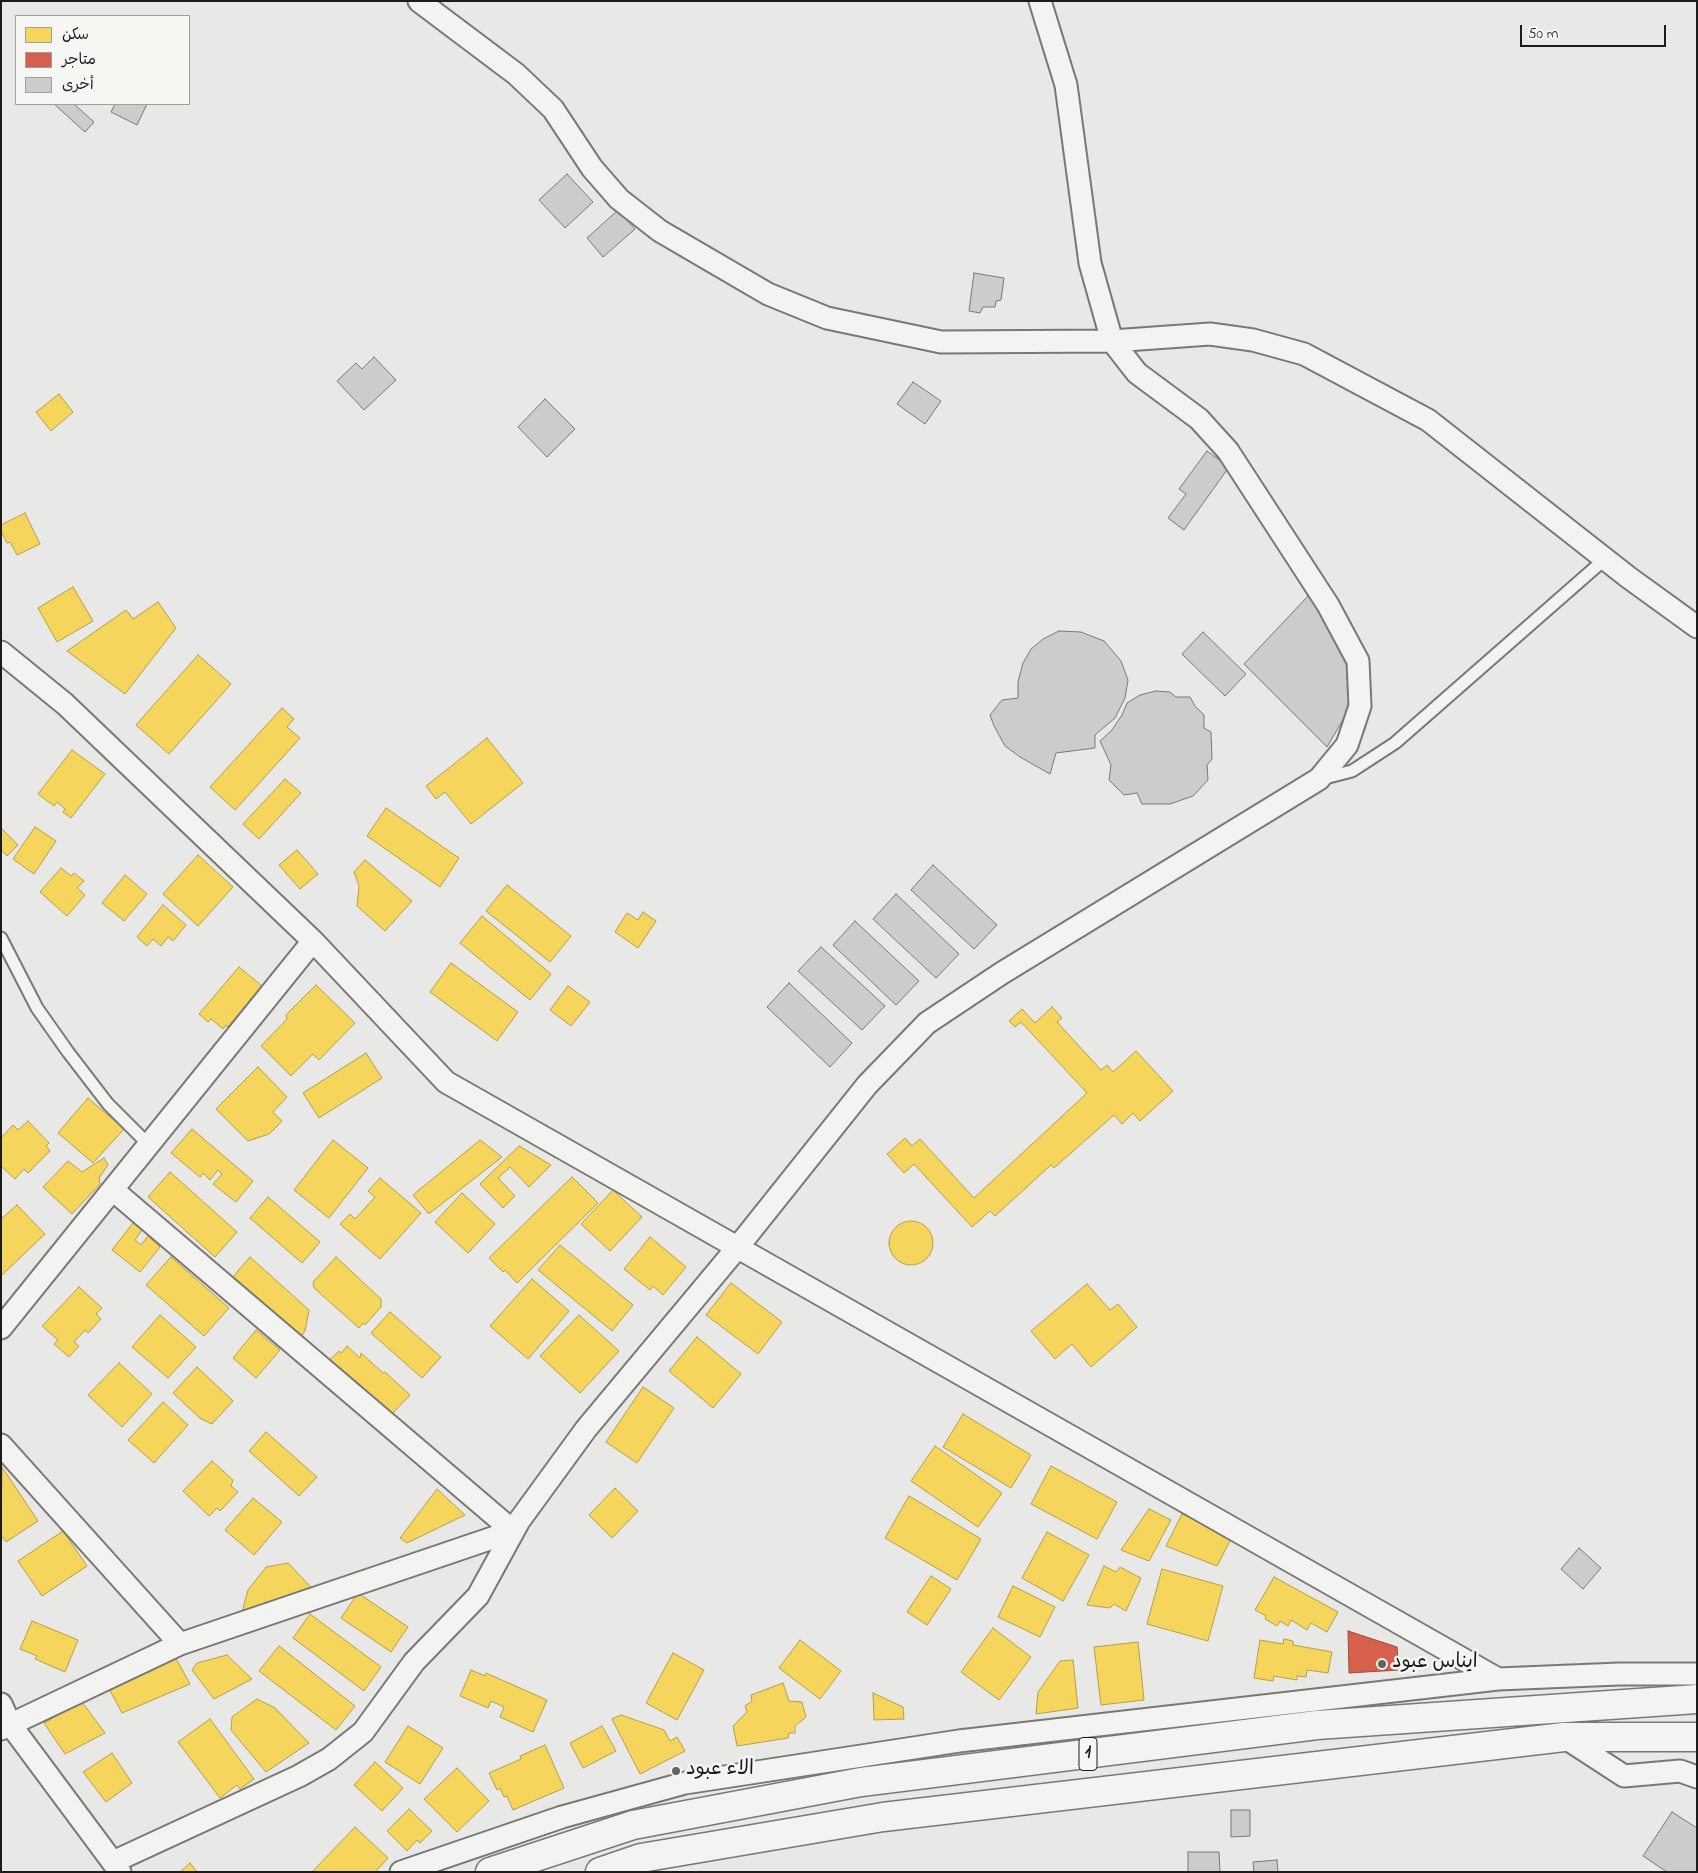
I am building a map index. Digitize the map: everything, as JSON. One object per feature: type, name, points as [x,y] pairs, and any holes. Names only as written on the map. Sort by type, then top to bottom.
[{"type":"main road","name":"1","points":[[490,1872],[633,1825],[861,1782],[1317,1725],[1697,1699]]},
{"type":"main road","name":"1","points":[[600,1872],[641,1858],[883,1817],[1564,1737],[1697,1737]]},
{"type":"street","points":[[420,1],[516,74],[553,109],[592,168],[619,199],[660,231],[768,294],[827,318],[940,342],[1112,341],[1210,334],[1253,340],[1304,354],[1428,420],[1605,559],[1697,627]]},
{"type":"street","points":[[1,1704],[5,1726],[117,1867],[299,1776],[329,1759],[363,1732],[414,1662],[478,1596],[513,1531],[586,1430],[737,1248],[866,1085],[927,1023],[1002,973],[1319,779],[1347,746],[1360,706],[1358,661],[1328,605],[1228,451],[1199,419],[1137,373],[1112,341],[1090,263],[1066,85],[1040,1]]},
{"type":"street","points":[[1,652],[65,704],[313,941],[446,1082],[1498,1679]]},
{"type":"street","points":[[1,1328],[313,941]]},
{"type":"street","points":[[113,1190],[513,1531]]},
{"type":"street","points":[[1,1445],[180,1644]]},
{"type":"street","points":[[5,1726],[180,1644],[513,1531]]},
{"type":"street","points":[[401,1872],[562,1817],[685,1783],[959,1742],[1498,1679],[1620,1674],[1697,1674]]},
{"type":"street","points":[[1564,1737],[1624,1776],[1680,1771],[1697,1777]]},
{"type":"lane","points":[[1319,779],[1352,771],[1394,743],[1605,559]]},
{"type":"lane","points":[[1,938],[37,1008],[68,1052],[108,1104],[149,1145]]},
{"type":"building: سكن","points":[[59,394],[73,412],[51,431],[36,412]]},
{"type":"building: سكن","points":[[25,513],[40,544],[17,555],[10,542],[7,543],[1,531],[1,525]]},
{"type":"building: سكن","points":[[73,587],[93,621],[57,642],[38,608]]},
{"type":"building: سكن","points":[[158,602],[176,628],[125,694],[67,651],[126,610],[133,619]]},
{"type":"building: سكن","points":[[198,655],[231,684],[169,754],[136,725]]},
{"type":"building: سكن","points":[[282,708],[294,719],[287,727],[300,738],[235,810],[210,787]]},
{"type":"building: سكن","points":[[487,738],[523,783],[471,824],[445,792],[436,799],[426,786]]},
{"type":"building: سكن","points":[[72,750],[105,774],[71,818],[63,812],[65,809],[57,802],[54,806],[38,794]]},
{"type":"building: سكن","points":[[285,779],[301,793],[259,839],[243,824]]},
{"type":"building: سكن","points":[[386,808],[459,858],[440,887],[367,836]]},
{"type":"building: سكن","points":[[35,827],[56,841],[34,874],[13,859]]},
{"type":"building: سكن","points":[[1,828],[18,845],[7,856],[1,850]]},
{"type":"building: سكن","points":[[297,850],[318,874],[300,889],[279,865]]},
{"type":"building: سكن","points":[[198,855],[233,887],[198,926],[163,894]]},
{"type":"building: سكن","points":[[365,860],[412,901],[385,931],[357,906],[359,886],[354,872]]},
{"type":"building: سكن","points":[[61,868],[71,876],[74,873],[84,881],[77,888],[85,895],[67,916],[40,892]]},
{"type":"building: سكن","points":[[125,875],[147,894],[124,921],[102,903]]},
{"type":"building: سكن","points":[[507,885],[571,936],[550,962],[486,911]]},
{"type":"building: سكن","points":[[163,905],[186,925],[173,941],[168,937],[161,946],[153,939],[147,946],[137,937]]},
{"type":"building: سكن","points":[[643,912],[656,921],[638,948],[615,932],[627,913],[638,920]]},
{"type":"building: سكن","points":[[482,916],[551,974],[530,1000],[460,943]]},
{"type":"building: سكن","points":[[451,963],[518,1012],[497,1041],[430,992]]},
{"type":"building: سكن","points":[[239,967],[262,986],[228,1027],[226,1025],[223,1029],[211,1019],[208,1022],[199,1014]]},
{"type":"building: سكن","points":[[316,985],[355,1023],[319,1060],[313,1054],[291,1076],[261,1046],[287,1019],[286,1015]]},
{"type":"building: سكن","points":[[568,986],[590,1002],[571,1026],[550,1010]]},
{"type":"building: سكن","points":[[1052,1007],[1062,1018],[1057,1022],[1101,1070],[1107,1065],[1113,1072],[1136,1051],[1173,1091],[1140,1121],[1133,1113],[1122,1124],[1114,1115],[1054,1168],[1051,1165],[995,1216],[990,1211],[972,1227],[914,1164],[904,1173],[887,1154],[905,1138],[912,1146],[920,1139],[974,1198],[1087,1093],[1021,1022],[1015,1027],[1009,1021],[1022,1009],[1035,1023]]},
{"type":"building: سكن","points":[[366,1053],[382,1078],[319,1118],[303,1093]]},
{"type":"building: سكن","points":[[258,1067],[287,1097],[273,1112],[282,1121],[269,1134],[248,1141],[216,1109]]},
{"type":"building: سكن","points":[[88,1098],[124,1129],[93,1163],[58,1133]]},
{"type":"building: سكن","points":[[28,1121],[49,1143],[46,1146],[50,1151],[28,1173],[24,1169],[15,1179],[1,1166],[1,1138],[13,1125],[18,1130]]},
{"type":"building: سكن","points":[[192,1129],[253,1181],[236,1202],[213,1184],[222,1174],[218,1170],[210,1180],[203,1173],[200,1177],[171,1153]]},
{"type":"building: سكن","points":[[333,1140],[368,1168],[329,1218],[294,1190]]},
{"type":"building: سكن","points":[[480,1140],[502,1157],[428,1213],[413,1195]]},
{"type":"building: سكن","points":[[519,1146],[551,1165],[529,1187],[510,1167],[498,1178],[515,1196],[503,1208],[480,1184]]},
{"type":"building: سكن","points":[[104,1158],[108,1165],[99,1178],[100,1184],[72,1214],[43,1187],[68,1161],[82,1172]]},
{"type":"building: سكن","points":[[170,1172],[237,1232],[215,1257],[148,1197]]},
{"type":"building: سكن","points":[[572,1177],[598,1203],[517,1283],[505,1270],[503,1272],[489,1258]]},
{"type":"building: سكن","points":[[380,1178],[421,1213],[380,1259],[340,1224],[350,1214],[355,1219],[375,1197],[368,1191]]},
{"type":"building: سكن","points":[[613,1190],[642,1217],[610,1251],[581,1224]]},
{"type":"building: سكن","points":[[462,1193],[495,1224],[468,1253],[435,1222]]},
{"type":"building: سكن","points":[[268,1197],[320,1242],[302,1263],[250,1218]]},
{"type":"building: سكن","points":[[17,1205],[45,1234],[1,1276],[1,1219]]},
{"type":"building: سكن","points":[[911,1221],[923,1225],[929,1231],[933,1243],[929,1255],[923,1261],[911,1265],[899,1261],[893,1255],[889,1243],[893,1231],[899,1225]]},
{"type":"building: سكن","points":[[133,1223],[142,1230],[135,1240],[141,1245],[148,1236],[160,1247],[140,1272],[112,1250]]},
{"type":"building: سكن","points":[[650,1237],[686,1267],[663,1295],[653,1286],[650,1290],[624,1269]]},
{"type":"building: سكن","points":[[560,1245],[633,1305],[612,1331],[538,1270]]},
{"type":"building: سكن","points":[[171,1257],[229,1308],[204,1336],[146,1285]]},
{"type":"building: سكن","points":[[250,1257],[309,1310],[305,1331],[300,1338],[232,1278]]},
{"type":"building: سكن","points":[[336,1257],[381,1299],[381,1307],[365,1325],[363,1323],[359,1328],[314,1288],[313,1282]]},
{"type":"building: سكن","points":[[532,1279],[569,1311],[528,1359],[490,1326]]},
{"type":"building: سكن","points":[[731,1283],[782,1322],[758,1354],[706,1315]]},
{"type":"building: سكن","points":[[1087,1284],[1110,1310],[1118,1304],[1137,1327],[1091,1367],[1072,1344],[1055,1359],[1031,1331]]},
{"type":"building: سكن","points":[[79,1287],[102,1308],[96,1314],[101,1319],[88,1333],[85,1330],[74,1342],[79,1346],[69,1357],[54,1344],[58,1340],[42,1326]]},
{"type":"building: سكن","points":[[390,1312],[441,1357],[422,1378],[371,1333]]},
{"type":"building: سكن","points":[[160,1315],[196,1347],[168,1378],[132,1347]]},
{"type":"building: سكن","points":[[579,1315],[619,1351],[580,1393],[540,1356]]},
{"type":"building: سكن","points":[[256,1330],[280,1350],[256,1378],[233,1358]]},
{"type":"building: سكن","points":[[697,1337],[741,1374],[713,1408],[669,1371]]},
{"type":"building: سكن","points":[[347,1346],[360,1358],[361,1353],[410,1395],[392,1414],[370,1395],[365,1400],[324,1365],[339,1351],[341,1353]]},
{"type":"building: سكن","points":[[119,1363],[152,1394],[122,1427],[88,1395]]},
{"type":"building: سكن","points":[[197,1367],[233,1401],[212,1424],[201,1419],[173,1393]]},
{"type":"building: سكن","points":[[643,1387],[674,1408],[637,1463],[606,1442]]},
{"type":"building: سكن","points":[[163,1402],[188,1425],[154,1463],[128,1440]]},
{"type":"building: سكن","points":[[963,1414],[1031,1455],[1011,1488],[943,1447]]},
{"type":"building: سكن","points":[[266,1432],[317,1477],[299,1496],[249,1451]]},
{"type":"building: سكن","points":[[935,1446],[1002,1493],[978,1527],[911,1481]]},
{"type":"building: سكن","points":[[212,1461],[233,1480],[231,1486],[238,1492],[220,1511],[217,1508],[209,1516],[183,1491]]},
{"type":"building: سكن","points":[[1051,1466],[1117,1502],[1097,1539],[1031,1504]]},
{"type":"building: سكن","points":[[2,1467],[38,1521],[6,1542],[1,1535]]},
{"type":"building: سكن","points":[[615,1488],[638,1511],[612,1538],[589,1515]]},
{"type":"building: سكن","points":[[437,1489],[465,1515],[407,1543],[400,1538]]},
{"type":"building: سكن","points":[[909,1496],[981,1539],[957,1580],[885,1538]]},
{"type":"building: سكن","points":[[253,1498],[282,1522],[254,1555],[225,1530]]},
{"type":"building: سكن","points":[[1149,1509],[1171,1520],[1149,1561],[1121,1550]]},
{"type":"building: سكن","points":[[1182,1514],[1232,1537],[1217,1566],[1166,1546]]},
{"type":"building: سكن","points":[[63,1531],[87,1566],[42,1596],[18,1561]]},
{"type":"building: سكن","points":[[1047,1532],[1089,1555],[1063,1601],[1022,1578]]},
{"type":"building: سكن","points":[[288,1563],[311,1587],[242,1612],[248,1590],[266,1567]]},
{"type":"building: سكن","points":[[1104,1566],[1116,1572],[1120,1567],[1141,1578],[1126,1611],[1114,1604],[1110,1608],[1087,1605]]},
{"type":"building: سكن","points":[[1162,1569],[1223,1586],[1208,1641],[1147,1624]]},
{"type":"building: سكن","points":[[931,1576],[951,1589],[927,1625],[907,1612]]},
{"type":"building: سكن","points":[[1274,1577],[1338,1612],[1327,1632],[1311,1623],[1307,1630],[1291,1620],[1288,1626],[1280,1621],[1277,1626],[1265,1619],[1266,1616],[1255,1610]]},
{"type":"building: سكن","points":[[1013,1586],[1055,1607],[1040,1637],[998,1617]]},
{"type":"building: سكن","points":[[358,1593],[408,1627],[391,1652],[341,1618]]},
{"type":"building: سكن","points":[[310,1614],[381,1667],[364,1691],[293,1638]]},
{"type":"building: سكن","points":[[32,1621],[78,1640],[65,1672],[35,1659],[37,1656],[20,1649]]},
{"type":"building: سكن","points":[[993,1628],[1031,1657],[999,1700],[961,1672]]},
{"type":"building: سكن","points":[[1284,1639],[1293,1641],[1293,1645],[1332,1652],[1328,1673],[1307,1670],[1306,1677],[1297,1676],[1297,1680],[1274,1676],[1273,1681],[1254,1678],[1260,1640],[1283,1644]]},
{"type":"building: سكن","points":[[800,1640],[841,1671],[820,1699],[779,1668]]},
{"type":"building: سكن","points":[[1138,1642],[1144,1700],[1101,1705],[1094,1647]]},
{"type":"building: سكن","points":[[279,1646],[355,1706],[336,1730],[259,1671]]},
{"type":"building: سكن","points":[[173,1653],[190,1684],[122,1713],[106,1683]]},
{"type":"building: سكن","points":[[673,1653],[704,1670],[677,1720],[646,1703]]},
{"type":"building: سكن","points":[[227,1655],[252,1679],[214,1699],[192,1670],[197,1663]]},
{"type":"building: سكن","points":[[1073,1660],[1078,1708],[1036,1714],[1038,1692],[1060,1661]]},
{"type":"building: سكن","points":[[471,1670],[485,1676],[486,1673],[547,1700],[533,1732],[500,1717],[504,1707],[491,1701],[488,1708],[460,1696]]},
{"type":"building: سكن","points":[[783,1683],[789,1701],[802,1702],[806,1717],[795,1726],[795,1733],[789,1733],[788,1738],[737,1746],[733,1726],[747,1712],[745,1706],[752,1701],[751,1695]]},
{"type":"building: سكن","points":[[873,1693],[903,1707],[904,1719],[874,1720]]},
{"type":"building: سكن","points":[[257,1699],[275,1708],[309,1743],[266,1772],[231,1730],[232,1717]]},
{"type":"building: سكن","points":[[82,1702],[105,1733],[65,1754],[44,1723]]},
{"type":"building: سكن","points":[[621,1715],[664,1730],[670,1741],[677,1737],[685,1751],[640,1774],[612,1719]]},
{"type":"building: سكن","points":[[210,1719],[254,1779],[240,1789],[237,1785],[220,1798],[178,1742]]},
{"type":"building: سكن","points":[[408,1726],[443,1748],[420,1784],[385,1762]]},
{"type":"building: سكن","points":[[602,1726],[616,1751],[583,1768],[570,1743]]},
{"type":"building: سكن","points":[[545,1745],[564,1788],[513,1810],[507,1796],[504,1797],[500,1788],[497,1790],[489,1773],[521,1759],[520,1756]]},
{"type":"building: سكن","points":[[112,1753],[132,1783],[106,1802],[83,1772]]},
{"type":"building: سكن","points":[[375,1762],[403,1788],[382,1811],[354,1785]]},
{"type":"building: سكن","points":[[457,1768],[489,1801],[457,1832],[424,1799]]},
{"type":"building: سكن","points":[[409,1809],[432,1831],[420,1843],[417,1840],[407,1851],[387,1831]]},
{"type":"building: سكن","points":[[355,1827],[388,1858],[375,1872],[312,1872]]},
{"type":"building: سكن","points":[[190,1863],[197,1872],[180,1872]]},
{"type":"building: متاجر","points":[[1348,1631],[1397,1647],[1399,1670],[1349,1673]]},
{"type":"building: أخرى","points":[[55,105],[75,105],[94,122],[85,132]]},
{"type":"building: أخرى","points":[[114,105],[147,105],[137,125],[111,112]]},
{"type":"building: أخرى","points":[[567,174],[593,202],[565,228],[539,200]]},
{"type":"building: أخرى","points":[[618,210],[635,229],[603,257],[587,238]]},
{"type":"building: أخرى","points":[[974,273],[1004,278],[1001,300],[996,301],[995,307],[983,307],[980,313],[969,311]]},
{"type":"building: أخرى","points":[[374,357],[396,380],[364,410],[337,381],[356,363],[362,369]]},
{"type":"building: أخرى","points":[[913,382],[941,401],[925,424],[897,404]]},
{"type":"building: أخرى","points":[[545,399],[575,429],[547,457],[518,427]]},
{"type":"building: أخرى","points":[[1207,451],[1229,467],[1184,530],[1168,518],[1186,494],[1179,489]]},
{"type":"building: أخرى","points":[[1308,596],[1328,622],[1346,660],[1351,706],[1327,747],[1244,664]]},
{"type":"building: أخرى","points":[[1059,631],[1081,632],[1104,641],[1121,661],[1128,680],[1125,698],[1115,718],[1095,735],[1095,748],[1056,753],[1050,774],[1005,746],[990,715],[1002,700],[1018,698],[1018,682],[1023,663],[1031,649],[1043,639]]},
{"type":"building: أخرى","points":[[1203,632],[1246,674],[1225,696],[1182,654]]},
{"type":"building: أخرى","points":[[1156,691],[1170,692],[1176,697],[1190,697],[1195,706],[1204,715],[1204,728],[1211,732],[1212,759],[1207,765],[1208,780],[1193,796],[1170,804],[1142,804],[1137,793],[1124,795],[1109,780],[1111,765],[1100,741],[1112,730],[1127,703],[1140,695]]},
{"type":"building: أخرى","points":[[933,865],[997,925],[974,949],[911,890]]},
{"type":"building: أخرى","points":[[896,894],[959,954],[936,978],[873,919]]},
{"type":"building: أخرى","points":[[855,921],[919,981],[896,1005],[833,945]]},
{"type":"building: أخرى","points":[[821,947],[885,1006],[862,1030],[798,971]]},
{"type":"building: أخرى","points":[[789,983],[852,1043],[830,1067],[767,1007]]},
{"type":"building: أخرى","points":[[1579,1548],[1601,1568],[1583,1589],[1561,1569]]},
{"type":"building: أخرى","points":[[1231,1810],[1250,1810],[1250,1836],[1231,1837]]},
{"type":"building: أخرى","points":[[1672,1812],[1697,1828],[1697,1872],[1667,1872],[1643,1856]]},
{"type":"building: أخرى","points":[[1188,1852],[1219,1852],[1220,1872],[1188,1872]]},
{"type":"building: أخرى","points":[[1277,1860],[1278,1872],[1254,1872],[1253,1862]]},
{"type":"place","name":"ايناس عبود","points":[[1382,1664]]},
{"type":"place","name":"الاء عبود","points":[[676,1771]]}]
